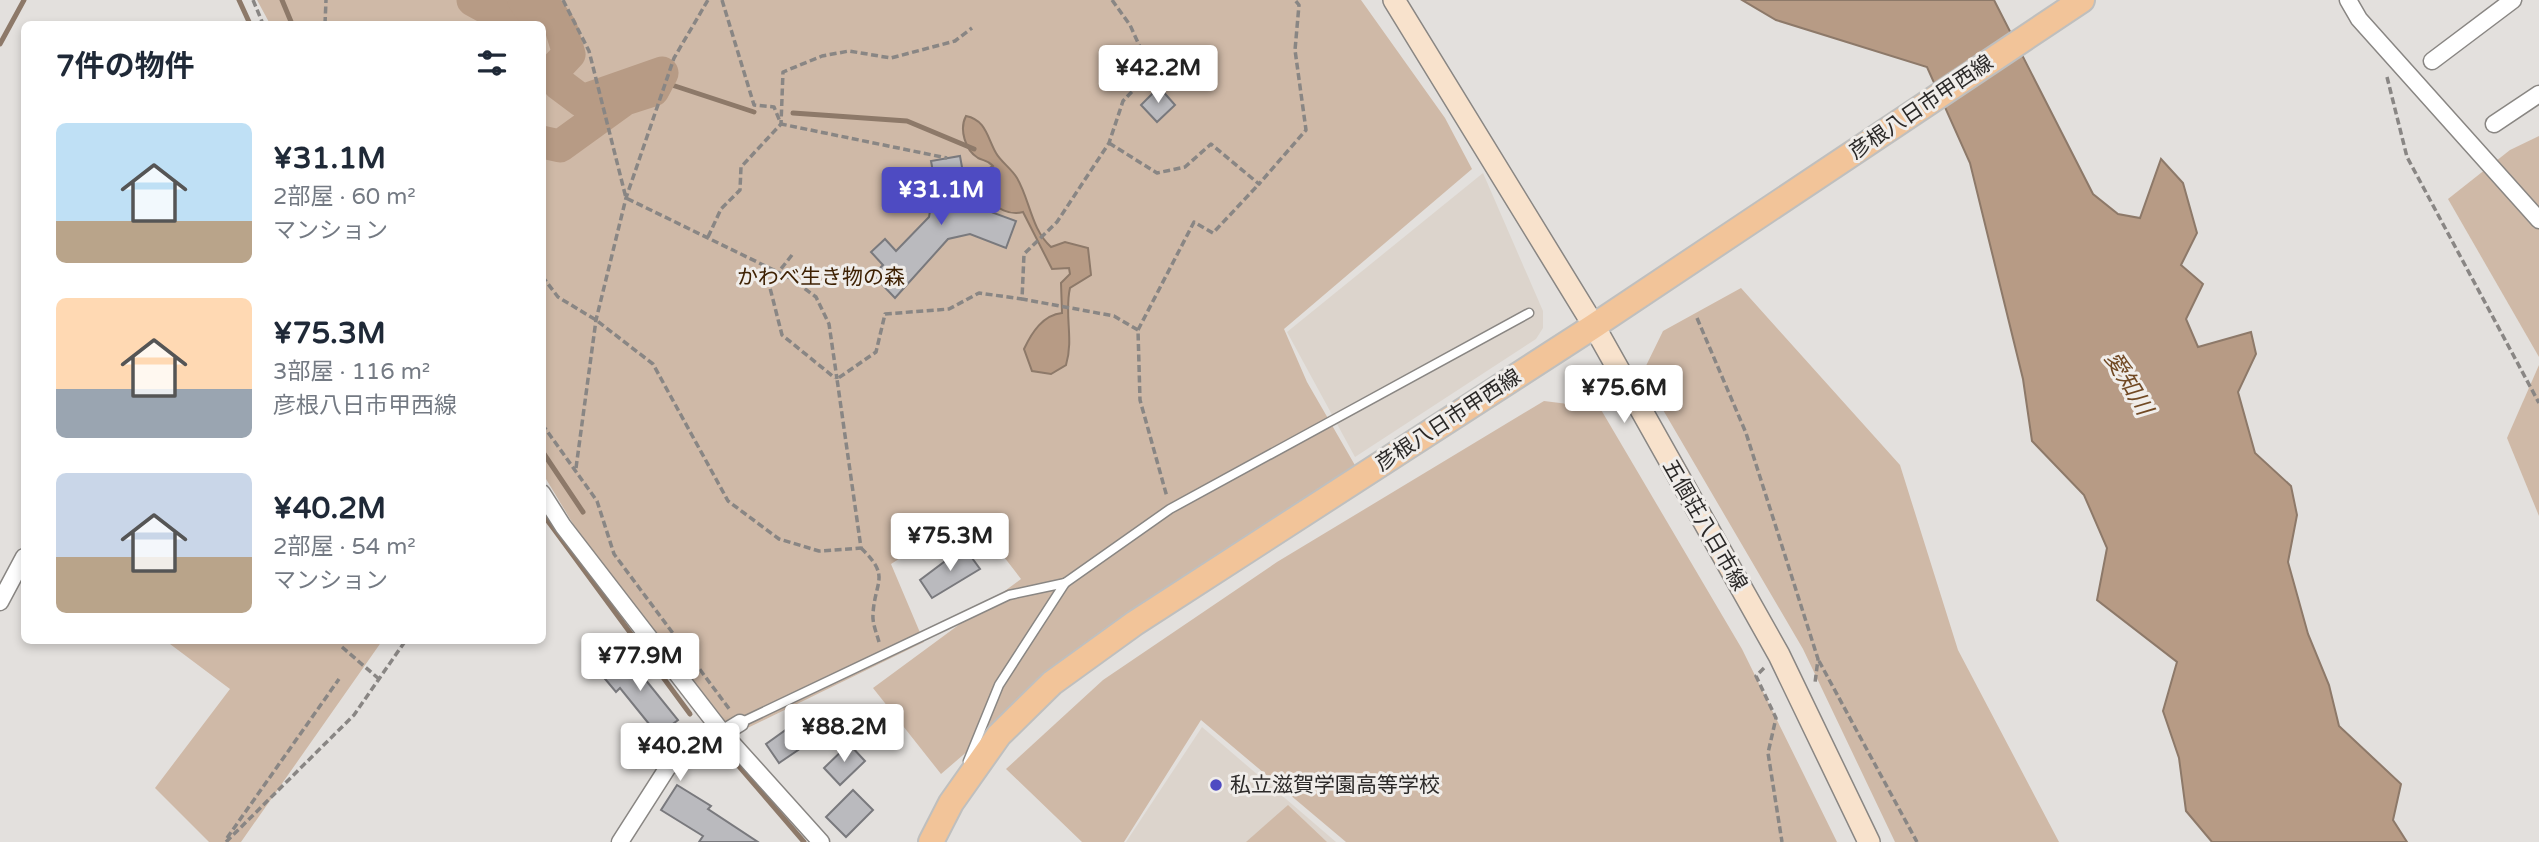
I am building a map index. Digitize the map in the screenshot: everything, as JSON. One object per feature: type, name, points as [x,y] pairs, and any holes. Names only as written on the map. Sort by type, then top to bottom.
[{"type":"main road","name":"五個荘八日市線","points":[[1394,0],[1594,326],[1779,655],[1869,842]]},
{"type":"main road","name":"彦根八日市甲西線","points":[[931,842],[951,803],[999,734],[1052,683],[1147,615],[1594,326],[2082,0]]},
{"type":"street","points":[[2348,0],[2359,19],[2539,220]]},
{"type":"street","points":[[2432,61],[2513,0]]},
{"type":"street","points":[[2494,124],[2539,94]]},
{"type":"street","points":[[546,499],[563,526],[722,732],[821,842]]},
{"type":"street","points":[[0,601],[21,562]]},
{"type":"street","points":[[620,842],[668,767],[740,723]]},
{"type":"lane","points":[[951,803],[999,685],[1065,583],[1170,509],[1529,313]]},
{"type":"lane","points":[[740,723],[1009,595],[1065,583]]},
{"type":"path","points":[[253,0],[262,21]]},
{"type":"path","points":[[325,21],[326,0]]},
{"type":"path","points":[[563,0],[589,51],[626,198]]},
{"type":"path","points":[[576,468],[596,320],[626,198],[674,58],[708,0]]},
{"type":"path","points":[[722,0],[754,106],[774,107],[781,124]]},
{"type":"path","points":[[1022,299],[1024,254],[1057,222],[1109,143],[1123,101],[1143,80],[1144,56],[1130,25],[1112,0]]},
{"type":"path","points":[[1170,509],[1140,400],[1139,330],[1194,222],[1213,233],[1306,130],[1295,50],[1299,5],[1295,0]]},
{"type":"path","points":[[708,237],[721,209],[740,190],[741,167],[781,124],[783,72],[822,56],[849,51],[891,58],[955,41],[972,28]]},
{"type":"path","points":[[2378,40],[2407,158],[2539,403]]},
{"type":"path","points":[[781,124],[947,158]]},
{"type":"path","points":[[1109,143],[1157,173],[1185,167],[1211,144],[1259,184]]},
{"type":"path","points":[[626,198],[792,279],[816,297],[829,324],[861,548],[877,563],[880,587],[872,616],[882,654]]},
{"type":"path","points":[[792,255],[769,284],[782,335],[837,379]]},
{"type":"path","points":[[546,281],[558,297],[596,320],[653,365],[728,501],[779,539],[819,551],[861,548]]},
{"type":"path","points":[[837,379],[876,352],[885,314],[949,309],[979,293],[1114,316],[1139,330]]},
{"type":"path","points":[[1697,318],[1746,433],[1818,659],[1917,842]]},
{"type":"path","points":[[546,429],[597,501],[614,555],[740,723]]},
{"type":"path","points":[[225,842],[354,715],[403,644]]},
{"type":"path","points":[[342,647],[379,679]]},
{"type":"path","points":[[1779,655],[1756,676],[1776,718],[1768,753],[1782,842]]},
{"type":"path","points":[[1815,685],[1818,659]]},
{"type":"path","points":[[225,842],[339,679]]},
{"type":"shaded area","points":[[1483,173],[1543,311],[1543,328],[1536,339],[1355,457],[1287,332]]},
{"type":"shaded area","name":"私立滋賀学園高等学校","points":[[1202,727],[1336,842],[1126,842]]},
{"type":"green space","name":"かわべ生き物の森","points":[[257,0],[1361,0],[1445,118],[1472,169],[1284,329],[1307,382],[1356,467],[1238,541],[1076,658],[941,774],[873,688],[1021,579],[970,513],[891,564],[924,642],[733,735],[681,664],[602,572],[546,479],[546,21],[268,21]]},
{"type":"green space","points":[[2539,136],[2539,357],[2448,199],[2510,150]]},
{"type":"green space","points":[[1741,288],[1900,465],[1958,650],[2059,842],[1895,842],[1803,649],[1642,374],[1663,331]]},
{"type":"green space","points":[[2539,365],[2539,516],[2507,438]]},
{"type":"green space","points":[[1544,401],[1600,408],[1742,649],[1837,842],[1346,842],[1201,720],[1124,842],[1082,842],[1006,769],[1103,680],[1277,562]]},
{"type":"green space","points":[[170,644],[380,644],[241,842],[209,842],[155,788],[230,689]]},
{"type":"green space","points":[[1288,805],[1327,842],[1246,842]]},
{"type":"water","name":"愛知川","points":[[1742,0],[1994,0],[2093,194],[2118,214],[2140,218],[2161,159],[2183,183],[2197,233],[2181,265],[2203,284],[2186,319],[2198,347],[2251,332],[2256,354],[2238,392],[2255,453],[2291,486],[2297,515],[2288,562],[2308,634],[2329,685],[2339,726],[2401,784],[2393,820],[2407,842],[2212,842],[2186,811],[2179,758],[2163,711],[2177,662],[2097,600],[2107,548],[2084,495],[2032,441],[2023,379],[1970,163],[1927,67],[1776,20]]},
{"type":"water","points":[[966,116],[982,125],[998,156],[1017,178],[1044,240],[1051,247],[1065,242],[1088,248],[1091,275],[1070,288],[1068,298],[1069,346],[1066,365],[1051,374],[1032,371],[1024,349],[1039,325],[1049,317],[1062,313],[1061,283],[1070,274],[1069,268],[1052,269],[1023,212],[1004,210],[987,198],[982,181],[985,173],[993,166],[973,154],[967,145],[963,133]]},
{"type":"building","points":[[1159,87],[1175,105],[1157,122],[1141,105]]},
{"type":"building","points":[[960,156],[965,184],[982,202],[980,208],[1016,221],[1006,248],[970,234],[948,239],[895,298],[873,275],[883,265],[871,252],[885,239],[896,251],[929,217],[935,183],[931,161]]},
{"type":"building","points":[[964,547],[980,569],[932,598],[920,580]]},
{"type":"building","points":[[627,652],[642,671],[640,673],[678,720],[658,735],[620,688],[616,692],[601,674]]},
{"type":"building","points":[[794,724],[807,744],[779,763],[766,744]]},
{"type":"building","points":[[849,744],[865,761],[840,785],[824,768]]},
{"type":"building","points":[[677,785],[711,806],[708,809],[758,842],[699,842],[703,836],[661,810]]},
{"type":"building","points":[[853,790],[873,810],[846,837],[826,817]]},
{"type":"waterway","points":[[0,44],[24,0]]},
{"type":"waterway","points":[[239,0],[249,21]]},
{"type":"waterway","points":[[282,0],[291,21]]},
{"type":"waterway","points":[[473,0],[512,21]]},
{"type":"waterway","points":[[524,0],[529,7],[545,6],[561,28],[569,54],[554,70],[558,83],[582,101],[662,73],[653,90],[625,99],[560,146],[546,143]]},
{"type":"waterway","points":[[675,86],[754,112]]},
{"type":"waterway","points":[[793,113],[907,121],[974,149]]},
{"type":"waterway","points":[[546,457],[583,512]]},
{"type":"waterway","points":[[546,518],[690,714]]},
{"type":"waterway","points":[[724,749],[804,842]]},
{"type":"place","name":"私立滋賀学園高等学校","points":[[1216,785]]}]
